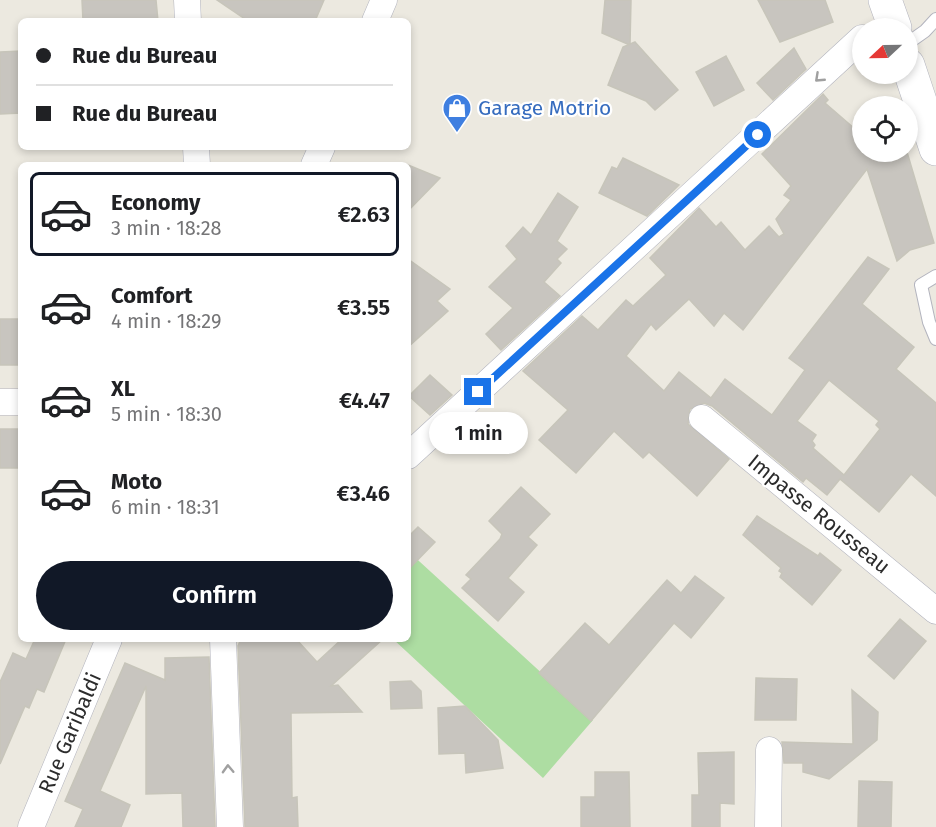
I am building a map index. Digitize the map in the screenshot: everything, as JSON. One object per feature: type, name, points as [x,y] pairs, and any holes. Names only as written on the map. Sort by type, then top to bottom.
[{"type":"main road","points":[[914,84],[936,149]]},
{"type":"street","points":[[187,0],[188,18]]},
{"type":"street","points":[[376,18],[384,0]]},
{"type":"street","points":[[411,453],[852,47]]},
{"type":"street","points":[[0,402],[18,402]]},
{"type":"street","name":"Impasse Rousseau","points":[[702,418],[936,610]]},
{"type":"street","name":"Rue Garibaldi","points":[[31,827],[109,642]]},
{"type":"street","points":[[224,642],[230,827]]},
{"type":"street","points":[[768,827],[769,750]]},
{"type":"lane","points":[[918,36],[936,19]]},
{"type":"lane","points":[[936,276],[921,285],[929,322],[936,339]]},
{"type":"green space","points":[[411,554],[593,720],[543,778],[396,642],[411,642]]},
{"type":"building","points":[[82,0],[156,0],[158,18],[83,18]]},
{"type":"building","points":[[217,0],[324,0],[316,18],[244,18]]},
{"type":"building","points":[[605,0],[631,0],[630,45],[602,33]]},
{"type":"building","points":[[758,0],[825,0],[833,22],[780,42]]},
{"type":"building","points":[[635,42],[678,90],[655,110],[646,101],[608,85],[623,47]]},
{"type":"building","points":[[794,48],[806,69],[773,100],[757,83]]},
{"type":"building","points":[[18,51],[18,113],[0,114],[0,52]]},
{"type":"building","points":[[726,56],[744,90],[714,106],[696,72]]},
{"type":"building","points":[[823,94],[828,100],[825,103],[852,126],[852,162],[910,162],[934,243],[910,250],[897,261],[867,169],[743,330],[724,313],[714,326],[689,299],[656,330],[651,324],[626,356],[664,391],[679,372],[711,398],[725,379],[772,415],[805,370],[789,358],[868,257],[889,269],[862,304],[914,347],[896,369],[936,403],[936,496],[911,474],[879,512],[840,479],[827,495],[806,478],[803,482],[712,406],[704,403],[690,409],[688,424],[729,459],[697,496],[649,452],[643,458],[614,431],[576,473],[539,440],[568,410],[523,371],[582,316],[598,330],[626,300],[633,306],[666,275],[650,258],[699,208],[716,227],[721,222],[745,250],[769,226],[779,237],[784,234],[776,219],[791,200],[784,195],[791,186],[762,154]],"holes":[[[829,380],[879,421],[876,425],[880,429],[844,475],[813,448],[815,445],[812,441],[816,435],[797,421]]]},
{"type":"building","points":[[623,158],[679,185],[647,216],[599,193],[612,167],[617,169]]},
{"type":"building","points":[[411,166],[440,178],[411,208]]},
{"type":"building","points":[[558,193],[578,207],[557,241],[567,249],[557,259],[561,263],[544,282],[560,296],[501,350],[486,334],[513,308],[489,287],[517,259],[506,246],[523,227],[531,235]]},
{"type":"building","points":[[411,261],[450,289],[437,301],[448,311],[411,344]]},
{"type":"building","points":[[0,319],[18,319],[18,365],[0,365]]},
{"type":"building","points":[[430,375],[452,395],[430,415],[411,398],[411,394]]},
{"type":"building","points":[[0,429],[18,429],[18,468],[0,468]]},
{"type":"building","points":[[521,487],[550,514],[528,537],[537,545],[508,578],[524,592],[498,621],[462,588],[471,579],[466,575],[500,539],[502,534],[489,521]]},
{"type":"building","points":[[757,516],[818,556],[820,553],[841,570],[812,605],[780,577],[781,568],[743,535]]},
{"type":"building","points":[[418,527],[435,542],[411,567],[411,534]]},
{"type":"building","points":[[695,576],[724,598],[691,638],[674,623],[591,721],[539,673],[585,623],[609,645],[667,580],[681,593]]},
{"type":"building","points":[[900,619],[926,641],[894,679],[868,656]]},
{"type":"building","points":[[34,642],[65,642],[44,692],[37,689],[29,708],[25,706],[0,764],[0,682],[13,653],[26,659]]},
{"type":"building","points":[[240,642],[299,642],[317,662],[339,642],[380,642],[331,686],[338,685],[362,712],[291,713],[292,798],[297,797],[298,827],[245,827],[238,646]]},
{"type":"building","points":[[209,657],[215,827],[183,827],[182,793],[146,794],[146,686],[100,791],[130,805],[121,827],[75,827],[83,809],[65,801],[125,663],[165,680],[165,658]]},
{"type":"building","points":[[756,678],[797,679],[796,720],[755,720]]},
{"type":"building","points":[[411,681],[421,691],[422,708],[391,709],[390,682]]},
{"type":"building","points":[[852,690],[878,712],[877,740],[829,779],[803,772],[803,763],[784,763],[782,742],[853,744]]},
{"type":"building","points":[[465,706],[498,740],[503,768],[466,773],[465,753],[439,754],[438,708]]},
{"type":"building","points":[[734,752],[734,804],[720,803],[720,827],[692,827],[692,795],[699,795],[698,753]]},
{"type":"building","points":[[595,772],[629,772],[630,827],[581,827],[581,797],[595,797]]},
{"type":"building","points":[[859,781],[892,782],[891,827],[858,827]]},
{"type":"place","name":"Garage Motrio","points":[[457,134]]},
{"type":"route","points":[[478,392],[758,135]]}]
